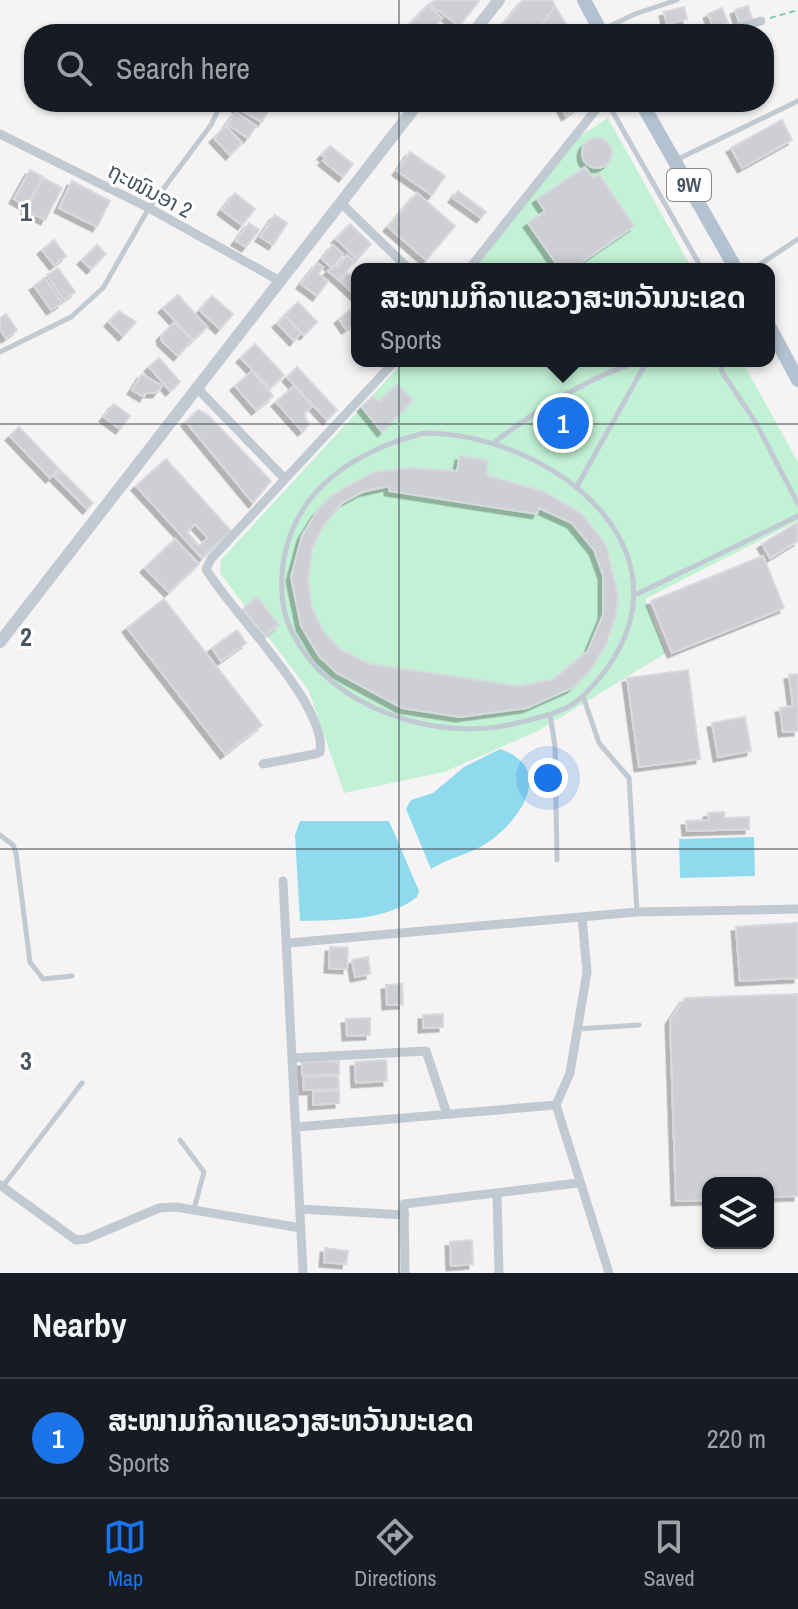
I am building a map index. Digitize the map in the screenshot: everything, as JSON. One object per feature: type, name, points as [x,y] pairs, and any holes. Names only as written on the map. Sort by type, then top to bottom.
[{"type":"main road","points":[[584,0],[596,24]]},
{"type":"main road","name":"9W","points":[[647,112],[733,263]]},
{"type":"main road","points":[[775,337],[798,380]]},
{"type":"street","points":[[480,24],[499,0]]},
{"type":"street","points":[[751,24],[761,21]]},
{"type":"street","points":[[0,642],[411,112]]},
{"type":"street","points":[[474,263],[597,112]]},
{"type":"street","name":"ຖະໜົນອາ 2","points":[[0,134],[149,208],[280,281]]},
{"type":"street","points":[[341,203],[403,263]]},
{"type":"street","points":[[263,764],[320,752],[319,738],[302,695],[206,569],[389,367]]},
{"type":"street","points":[[197,388],[285,479]]},
{"type":"street","points":[[283,881],[289,943],[303,1273]]},
{"type":"street","points":[[289,943],[637,912],[798,909]]},
{"type":"street","points":[[582,917],[587,972],[570,1073],[556,1105],[578,1183],[609,1273]]},
{"type":"street","points":[[294,1058],[426,1051],[447,1114]]},
{"type":"street","points":[[297,1127],[556,1105]]},
{"type":"street","points":[[405,1273],[404,1204],[578,1183]]},
{"type":"street","points":[[1,1186],[76,1240],[86,1239],[159,1208],[193,1210],[301,1228]]},
{"type":"street","points":[[497,1193],[499,1273]]},
{"type":"street","points":[[300,1209],[405,1215]]},
{"type":"lane","points":[[617,24],[635,14],[677,0]]},
{"type":"lane","points":[[675,161],[798,101]]},
{"type":"lane","points":[[0,352],[71,317],[87,305],[115,272],[149,208],[211,125],[217,112]]},
{"type":"lane","points":[[611,112],[699,263]]},
{"type":"lane","points":[[762,263],[798,239]]},
{"type":"lane","points":[[495,442],[578,387],[621,367]]},
{"type":"lane","points":[[576,488],[644,367]]},
{"type":"lane","points":[[721,367],[756,423],[798,504]]},
{"type":"lane","points":[[424,433],[461,435],[495,442],[557,473],[576,488],[611,521],[621,538],[632,567],[637,594],[618,650],[583,696],[550,715],[484,731],[416,724],[388,715],[338,685],[293,635],[281,601],[284,559],[295,519],[320,487],[339,470],[380,446],[424,433]]},
{"type":"lane","points":[[637,594],[798,516]]},
{"type":"lane","points":[[583,696],[599,743],[629,778],[637,912]]},
{"type":"lane","points":[[550,715],[555,746],[557,860]]},
{"type":"lane","points":[[0,835],[13,845],[16,853],[30,962],[43,979],[72,976]]},
{"type":"lane","points":[[577,1029],[639,1025]]},
{"type":"lane","points":[[1,1186],[82,1083]]},
{"type":"lane","points":[[180,1140],[204,1172],[193,1210]]},
{"type":"path","points":[[761,21],[798,10]]},
{"type":"green space","points":[[608,118],[689,263],[480,263],[577,138]]},
{"type":"green space","points":[[398,367],[745,367],[798,462],[798,521],[645,599],[666,653],[538,731],[444,772],[344,793],[309,691],[220,573],[221,560]]},
{"type":"water","points":[[500,749],[517,758],[526,768],[529,781],[521,808],[487,843],[431,869],[406,809],[411,800],[433,793],[464,767]]},
{"type":"water","points":[[300,821],[389,821],[419,891],[417,897],[377,915],[300,921],[295,835]]},
{"type":"water","points":[[754,837],[755,876],[680,878],[679,839]]},
{"type":"building","points":[[435,0],[479,1],[461,24],[430,4]]},
{"type":"building","points":[[523,0],[552,0],[555,6],[543,24],[504,24]]},
{"type":"building","points":[[428,5],[442,18],[436,24],[410,24]]},
{"type":"building","points":[[555,6],[566,24],[543,24]]},
{"type":"building","points":[[748,6],[752,19],[739,22],[735,10]]},
{"type":"building","points":[[684,7],[687,19],[667,24],[664,12]]},
{"type":"building","points":[[722,8],[728,23],[712,24],[708,14]]},
{"type":"building","points":[[236,112],[256,126],[248,138],[227,124]]},
{"type":"building","points":[[244,112],[268,112],[262,122]]},
{"type":"building","points":[[782,120],[792,140],[742,168],[731,148]]},
{"type":"building","points":[[226,126],[242,143],[230,155],[214,138]]},
{"type":"building","points":[[597,138],[608,142],[612,153],[608,164],[597,168],[586,164],[582,153],[586,142]]},
{"type":"building","points":[[330,146],[353,164],[343,177],[323,161],[326,158],[322,155]]},
{"type":"building","points":[[410,152],[445,176],[432,195],[397,171]]},
{"type":"building","points":[[585,167],[593,178],[599,174],[634,226],[581,263],[556,263],[528,223],[545,211],[537,199]]},
{"type":"building","points":[[30,170],[43,177],[26,206],[14,199]]},
{"type":"building","points":[[43,178],[62,188],[45,220],[26,210]]},
{"type":"building","points":[[72,181],[110,201],[97,227],[59,208]]},
{"type":"building","points":[[458,191],[486,212],[481,218],[453,198]]},
{"type":"building","points":[[235,193],[255,209],[242,225],[222,210]]},
{"type":"building","points":[[417,193],[455,226],[426,260],[388,227]]},
{"type":"building","points":[[275,215],[287,223],[273,245],[260,237]]},
{"type":"building","points":[[249,223],[259,230],[246,247],[236,241]]},
{"type":"building","points":[[350,224],[371,244],[357,259],[336,239]]},
{"type":"building","points":[[54,240],[66,256],[54,265],[42,250]]},
{"type":"building","points":[[97,245],[106,254],[91,269],[82,260]]},
{"type":"building","points":[[333,245],[343,254],[332,268],[322,259]]},
{"type":"building","points":[[347,255],[354,261],[339,280],[328,271],[335,265],[338,267]]},
{"type":"building","points":[[317,263],[323,267],[318,274],[328,281],[317,296],[301,284]]},
{"type":"building","points":[[58,268],[75,292],[64,300],[47,275]]},
{"type":"building","points":[[347,273],[351,277],[351,291],[340,281]]},
{"type":"building","points":[[45,278],[62,303],[51,310],[34,286]]},
{"type":"building","points":[[178,295],[207,327],[193,340],[163,308]]},
{"type":"building","points":[[212,296],[233,314],[220,329],[200,311]]},
{"type":"building","points":[[298,302],[317,322],[304,335],[285,315]]},
{"type":"building","points":[[350,310],[351,325],[346,329],[339,319]]},
{"type":"building","points":[[119,311],[136,322],[123,336],[109,322]]},
{"type":"building","points":[[6,314],[17,330],[6,338],[0,329],[0,318]]},
{"type":"building","points":[[285,316],[301,333],[294,341],[277,323]]},
{"type":"building","points":[[174,323],[192,340],[178,356],[162,341],[161,336]]},
{"type":"building","points":[[255,344],[284,375],[270,388],[241,358]]},
{"type":"building","points":[[159,358],[180,382],[170,391],[149,367]]},
{"type":"building","points":[[297,367],[337,410],[327,420],[287,377]]},
{"type":"building","points":[[252,371],[273,396],[256,410],[235,386]]},
{"type":"building","points":[[142,374],[162,386],[157,393],[146,393],[144,397],[132,390]]},
{"type":"building","points":[[397,384],[413,400],[382,432],[362,407],[373,396],[379,402]]},
{"type":"building","points":[[294,386],[312,406],[304,414],[309,425],[302,431],[276,402]]},
{"type":"building","points":[[114,404],[130,416],[120,429],[104,417]]},
{"type":"building","points":[[198,410],[208,415],[271,481],[253,503],[186,422]]},
{"type":"building","points":[[19,427],[59,469],[50,478],[10,436]]},
{"type":"building","points":[[460,456],[488,460],[486,475],[545,492],[582,514],[606,545],[618,594],[616,615],[606,644],[592,668],[572,688],[527,708],[460,717],[402,708],[337,673],[319,656],[301,626],[291,577],[302,536],[316,513],[334,494],[374,472],[410,468],[457,471]],"holes":[[[389,486],[389,491],[537,514],[539,508],[572,523],[594,550],[603,575],[603,615],[588,651],[552,680],[517,686],[370,664],[341,650],[323,631],[312,608],[308,580],[312,549],[323,526],[342,503],[362,492]]]},
{"type":"building","points":[[166,459],[231,531],[202,558],[136,486]],"holes":[[[195,524],[208,538],[199,546],[187,532]]]},
{"type":"building","points":[[60,470],[93,503],[87,509],[54,476]]},
{"type":"building","points":[[797,523],[798,541],[770,558],[762,544]]},
{"type":"building","points":[[175,539],[199,564],[169,592],[145,568]]},
{"type":"building","points":[[763,556],[784,608],[672,653],[651,601]]},
{"type":"building","points":[[257,597],[279,625],[265,636],[243,609]]},
{"type":"building","points":[[164,599],[262,725],[225,754],[127,628]]},
{"type":"building","points":[[237,630],[246,643],[221,661],[212,648]]},
{"type":"building","points":[[688,670],[700,759],[639,767],[627,678]]},
{"type":"building","points":[[798,674],[798,731],[783,732],[780,708],[793,706],[789,675]]},
{"type":"building","points":[[745,717],[751,751],[718,757],[712,723]]},
{"type":"building","points":[[724,812],[724,818],[749,817],[749,829],[687,831],[686,821],[709,820],[708,813]]},
{"type":"building","points":[[798,923],[798,978],[740,981],[736,927]]},
{"type":"building","points":[[330,947],[348,948],[347,969],[329,968]]},
{"type":"building","points":[[368,957],[370,974],[355,977],[352,960]]},
{"type":"building","points":[[402,984],[403,1004],[387,1005],[386,985]]},
{"type":"building","points":[[798,994],[798,1196],[774,1197],[774,1177],[702,1177],[702,1200],[676,1201],[670,1020],[685,998]]},
{"type":"building","points":[[443,1014],[443,1027],[423,1028],[423,1015]]},
{"type":"building","points":[[370,1018],[370,1035],[347,1036],[346,1019]]},
{"type":"building","points":[[386,1060],[387,1081],[356,1083],[355,1062]]},
{"type":"building","points":[[339,1061],[339,1074],[302,1075],[302,1062]]},
{"type":"building","points":[[338,1076],[339,1089],[304,1090],[303,1077]]},
{"type":"building","points":[[339,1091],[339,1103],[313,1105],[313,1092]]},
{"type":"building","points":[[472,1240],[473,1264],[451,1266],[450,1242]]},
{"type":"building","points":[[325,1248],[348,1251],[346,1264],[324,1262]]},
{"type":"place","name":"ສະໜາມກິລາແຂວງສະຫວັນນະເຂດ","points":[[563,423]]}]
